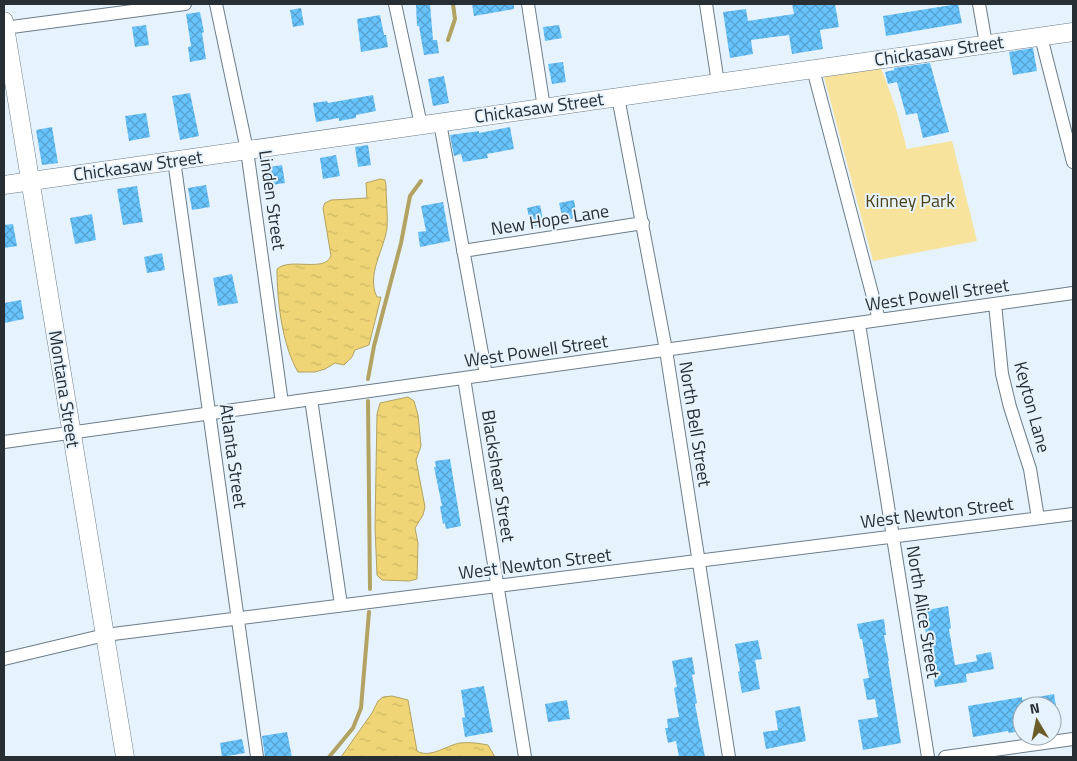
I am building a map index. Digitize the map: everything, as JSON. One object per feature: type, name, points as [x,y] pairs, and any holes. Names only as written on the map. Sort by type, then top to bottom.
[{"type":"street","points":[[4,26],[184,4]]},
{"type":"street","name":"Linden Street","points":[[216,4],[247,150],[282,403]]},
{"type":"street","points":[[395,4],[421,126]]},
{"type":"street","points":[[528,4],[544,108]]},
{"type":"street","points":[[706,4],[718,83]]},
{"type":"street","points":[[979,4],[986,44]]},
{"type":"street","name":"Montana Street","points":[[4,26],[125,757]]},
{"type":"street","name":"Chickasaw Street","points":[[4,185],[1073,32]]},
{"type":"street","points":[[1041,37],[1073,162]]},
{"type":"street","points":[[813,69],[879,320]]},
{"type":"street","name":"North Bell Street","points":[[618,97],[666,350],[729,757]]},
{"type":"street","points":[[440,122],[486,375]]},
{"type":"street","name":"Atlanta Street","points":[[174,160],[257,757]]},
{"type":"street","name":"New Hope Lane","points":[[463,251],[642,223]]},
{"type":"street","name":"West Powell Street","points":[[4,442],[1073,293]]},
{"type":"street","name":"Keyton Lane","points":[[995,304],[1002,374],[1010,407],[1028,461],[1038,518]]},
{"type":"street","name":"North Alice Street","points":[[859,324],[928,757]]},
{"type":"street","name":"Blackshear Street","points":[[464,378],[525,757]]},
{"type":"street","points":[[311,399],[341,605]]},
{"type":"street","name":"West Newton Street","points":[[4,659],[105,635],[1073,514]]},
{"type":"street","points":[[945,757],[1073,739]]},
{"type":"green space","name":"Kinney Park","points":[[880,65],[896,109],[907,149],[952,141],[977,241],[873,261],[823,73]]},
{"type":"water","points":[[380,179],[385,180],[386,185],[387,228],[375,271],[374,289],[377,297],[381,297],[369,345],[355,350],[352,357],[344,365],[335,363],[315,372],[298,372],[284,336],[278,294],[277,269],[290,264],[321,264],[327,261],[331,256],[323,208],[325,203],[331,200],[367,198],[366,183]]},
{"type":"water","points":[[408,397],[414,401],[418,415],[421,446],[416,460],[425,507],[423,515],[415,528],[418,543],[417,579],[409,581],[382,580],[377,575],[375,527],[377,414],[380,403]]},
{"type":"water","points":[[392,696],[408,700],[417,751],[433,753],[455,744],[474,743],[488,745],[495,757],[341,757],[372,713],[378,701],[383,697]]},
{"type":"building","points":[[430,4],[433,40],[437,40],[439,53],[424,55],[419,26],[417,26],[416,5]]},
{"type":"building","points":[[472,4],[514,4],[514,9],[474,16]]},
{"type":"building","points":[[792,4],[835,4],[839,27],[820,30],[823,49],[792,54],[789,35],[751,40],[753,54],[730,58],[723,12],[746,9],[748,21],[794,14]]},
{"type":"building","points":[[958,4],[962,23],[886,36],[883,16]]},
{"type":"building","points":[[301,8],[304,25],[293,27],[290,10]]},
{"type":"building","points":[[200,12],[206,59],[190,62],[188,47],[191,46],[186,14]]},
{"type":"building","points":[[380,15],[388,47],[361,52],[357,19]]},
{"type":"building","points":[[146,25],[149,45],[135,47],[132,27]]},
{"type":"building","points":[[559,25],[562,38],[545,41],[543,27]]},
{"type":"building","points":[[1033,48],[1037,71],[1013,75],[1009,52]]},
{"type":"building","points":[[563,62],[566,82],[552,84],[548,64]]},
{"type":"building","points":[[930,63],[949,132],[923,138],[917,113],[906,115],[897,82],[888,84],[885,72],[894,70],[894,68]]},
{"type":"building","points":[[444,76],[449,103],[433,106],[428,79]]},
{"type":"building","points":[[190,93],[199,136],[180,140],[172,96]]},
{"type":"building","points":[[373,95],[376,111],[356,115],[356,118],[339,121],[339,118],[316,122],[313,103],[327,101],[328,103]]},
{"type":"building","points":[[146,113],[150,137],[129,141],[125,116]]},
{"type":"building","points":[[52,127],[58,163],[42,165],[36,130]]},
{"type":"building","points":[[510,127],[514,149],[487,154],[488,158],[463,162],[461,154],[454,156],[450,135],[479,131],[479,133]]},
{"type":"building","points":[[368,145],[371,165],[358,167],[355,147]]},
{"type":"building","points":[[336,155],[340,176],[323,179],[320,158]]},
{"type":"building","points":[[282,165],[285,183],[266,186],[263,168]]},
{"type":"building","points":[[206,185],[210,207],[192,210],[188,188]]},
{"type":"building","points":[[137,186],[143,222],[123,225],[117,189]]},
{"type":"building","points":[[574,200],[577,218],[563,220],[559,203]]},
{"type":"building","points":[[443,202],[450,241],[420,247],[418,232],[426,231],[421,206]]},
{"type":"building","points":[[540,205],[544,224],[531,227],[527,208]]},
{"type":"building","points":[[92,214],[96,240],[75,244],[70,218]]},
{"type":"building","points":[[13,224],[17,246],[4,248],[4,225]]},
{"type":"building","points":[[162,253],[165,270],[147,273],[144,257]]},
{"type":"building","points":[[232,274],[238,303],[218,306],[213,278]]},
{"type":"building","points":[[21,300],[24,319],[4,323],[4,303]]},
{"type":"building","points":[[450,459],[461,526],[446,529],[445,523],[443,524],[440,506],[442,506],[434,467],[436,467],[435,461]]},
{"type":"building","points":[[948,606],[951,628],[949,629],[955,665],[977,661],[976,655],[991,652],[994,669],[966,674],[967,682],[935,687],[922,611]]},
{"type":"building","points":[[884,619],[886,635],[884,635],[901,743],[863,750],[858,720],[878,717],[875,699],[867,700],[863,679],[869,678],[862,639],[860,639],[857,624]]},
{"type":"building","points":[[758,640],[762,659],[755,660],[760,689],[742,693],[735,644]]},
{"type":"building","points":[[692,657],[695,674],[692,675],[697,703],[695,704],[705,757],[679,757],[676,741],[668,743],[665,728],[668,728],[667,719],[679,717],[674,688],[677,687],[672,661]]},
{"type":"building","points":[[484,686],[493,732],[465,737],[462,718],[465,717],[461,690]]},
{"type":"building","points":[[1012,699],[1012,733],[1009,733],[1008,731],[973,737],[968,706]]},
{"type":"building","points":[[567,700],[570,719],[548,722],[545,704]]},
{"type":"building","points":[[800,706],[806,741],[766,749],[763,732],[778,730],[775,711]]},
{"type":"building","points":[[287,732],[292,757],[265,757],[262,736]]},
{"type":"building","points":[[242,739],[245,753],[222,757],[220,743]]},
{"type":"waterway","points":[[448,40],[455,19],[453,4]]},
{"type":"waterway","points":[[368,379],[374,346],[401,243],[410,196],[421,181]]},
{"type":"waterway","points":[[368,401],[370,589]]},
{"type":"waterway","points":[[329,757],[353,728],[361,708],[369,612]]}]
